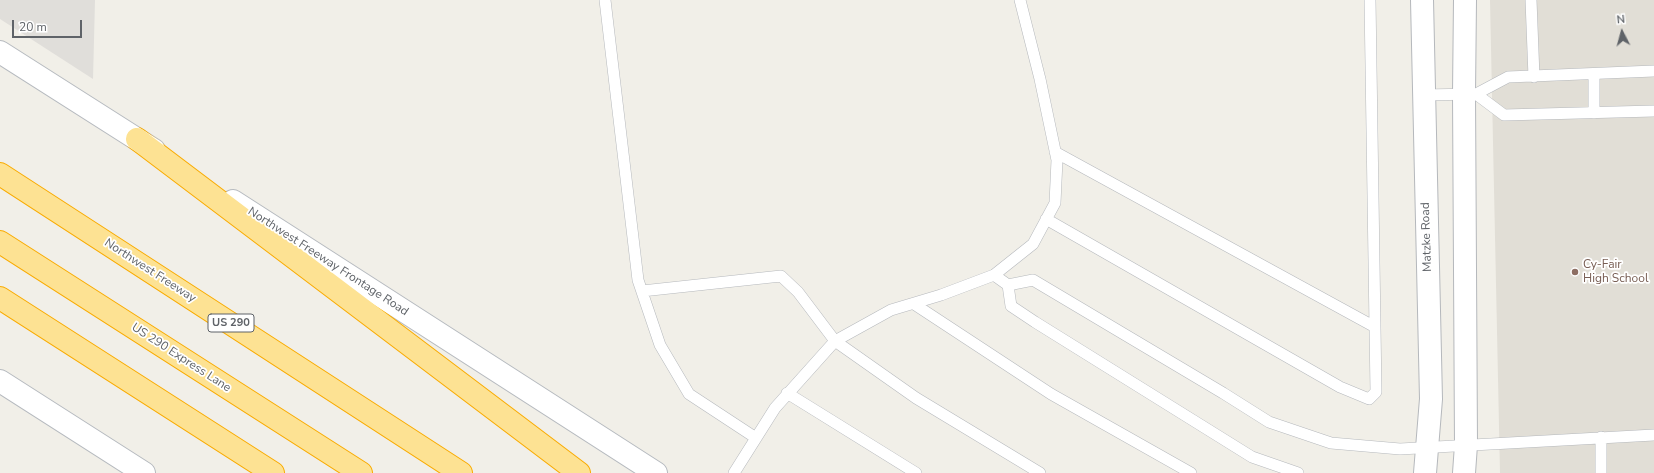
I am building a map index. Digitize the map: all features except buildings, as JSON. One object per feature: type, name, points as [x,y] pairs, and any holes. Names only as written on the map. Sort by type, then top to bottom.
[{"type":"highway","points":[[137,138],[579,473]]},
{"type":"highway","name":"Northwest Freeway","points":[[0,174],[461,473]]},
{"type":"highway","name":"US 290 Express Lane","points":[[0,242],[362,473]]},
{"type":"highway","points":[[0,298],[273,473]]},
{"type":"street","name":"Matzke Road","points":[[1422,0],[1431,399],[1425,473]]},
{"type":"street","points":[[1464,473],[1466,445],[1470,94],[1465,0]]},
{"type":"street","name":"Northwest Freeway Frontage Road","points":[[0,52],[137,138],[656,473]]},
{"type":"street","points":[[0,381],[144,473]]},
{"type":"lane","points":[[605,0],[638,280],[660,345],[689,394],[756,438]]},
{"type":"lane","points":[[734,473],[775,408],[835,341],[891,310],[941,296],[994,275],[1033,244],[1055,203],[1057,160],[1040,79],[1020,0]]},
{"type":"lane","points":[[1046,219],[1340,387],[1369,399],[1376,392],[1370,0]]},
{"type":"lane","points":[[1531,0],[1534,77]]},
{"type":"lane","points":[[1423,95],[1470,94],[1508,77],[1654,71]]},
{"type":"lane","points":[[1594,74],[1594,113]]},
{"type":"lane","points":[[1470,94],[1504,115],[1654,111]]},
{"type":"lane","points":[[1055,152],[1375,327]]},
{"type":"lane","points":[[994,275],[1008,285],[1011,306],[1035,322],[1252,457],[1298,473]]},
{"type":"lane","points":[[642,291],[781,276],[798,292],[835,341],[916,398],[1040,473]]},
{"type":"lane","points":[[1008,285],[1033,280],[1269,422],[1331,443],[1400,449],[1654,435]]},
{"type":"lane","points":[[914,304],[1051,394],[1191,473]]},
{"type":"lane","points":[[787,393],[916,473]]},
{"type":"lane","points":[[1600,437],[1601,473]]},
{"type":"shaded area","points":[[0,0],[95,0],[93,79],[0,19]]},
{"type":"shaded area","name":"Cy-Fair High School","points":[[1490,0],[1654,0],[1654,473],[1500,473]]},
{"type":"place","name":"Cy-Fair High School","points":[[1575,272]]}]
